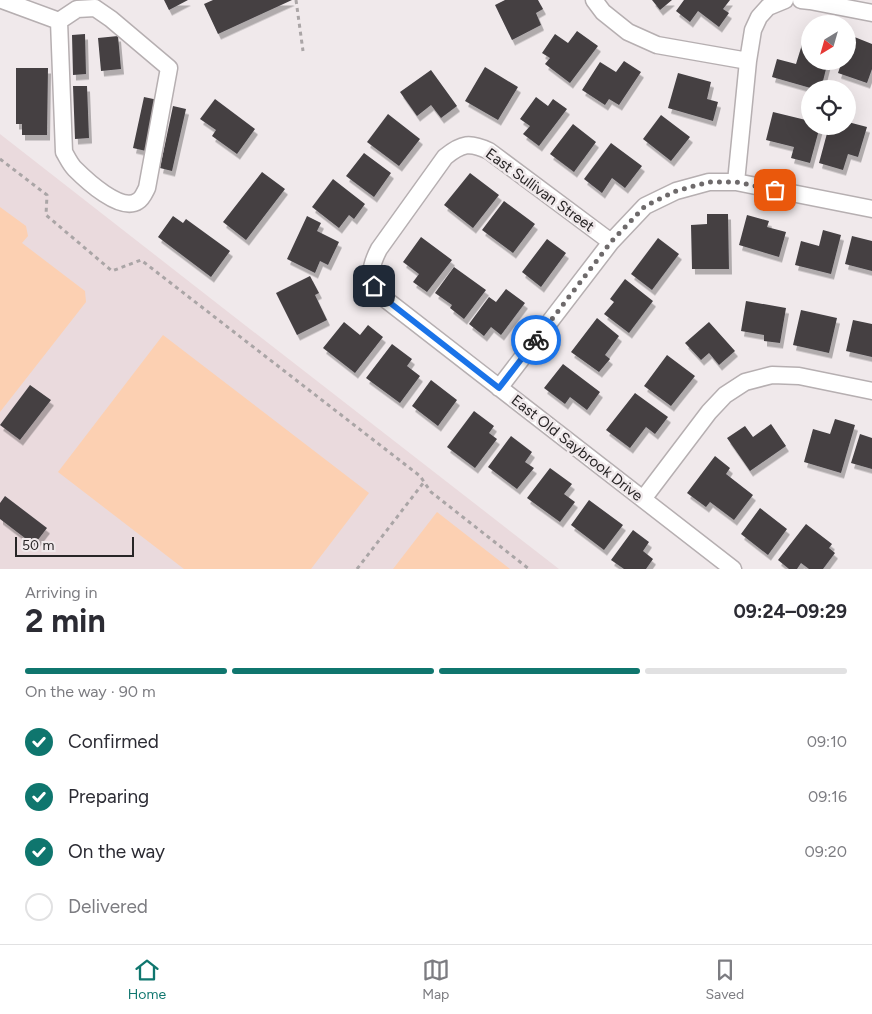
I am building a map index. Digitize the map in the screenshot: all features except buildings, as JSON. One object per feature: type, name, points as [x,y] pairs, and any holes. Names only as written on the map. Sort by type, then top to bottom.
[{"type":"street","points":[[2,0],[59,21]]},
{"type":"street","points":[[594,0],[603,12],[628,32],[657,45],[748,61]]},
{"type":"street","points":[[736,182],[748,61],[753,30],[759,17],[768,7],[784,0]]},
{"type":"street","points":[[801,0],[872,13]]},
{"type":"street","points":[[95,8],[111,18],[169,68],[147,188],[138,201],[128,204],[116,202],[73,167],[64,152],[59,21],[77,9],[95,8]]},
{"type":"street","name":"East Sullivan Street","points":[[466,144],[477,145],[489,151],[611,242]]},
{"type":"street","name":"East Old Saybrook Drive","points":[[466,144],[445,156],[379,249],[372,262],[371,276],[374,286],[380,295],[733,569]]},
{"type":"street","points":[[499,388],[611,242],[645,206],[676,191],[709,182],[736,182],[872,209]]},
{"type":"street","points":[[643,498],[709,412],[725,395],[746,382],[772,375],[799,376],[872,391]]},
{"type":"path","points":[[296,0],[303,51]]},
{"type":"path","points":[[0,159],[47,195],[46,215],[112,271],[141,260],[420,476],[431,492],[529,569]]},
{"type":"path","points":[[356,569],[424,482]]},
{"type":"shaded area","points":[[0,134],[223,308],[559,569],[0,569]]},
{"type":"shaded area","points":[[0,207],[26,226],[28,236],[22,243],[85,291],[86,302],[0,412]]},
{"type":"shaded area","points":[[163,335],[369,493],[311,569],[184,569],[58,472]]},
{"type":"shaded area","points":[[437,512],[510,569],[393,569]]},
{"type":"way so far","points":[[536,340],[611,242],[645,206],[676,191],[709,182],[736,182],[775,190]]},
{"type":"route","points":[[374,286],[380,295],[499,388],[536,340]]}]
